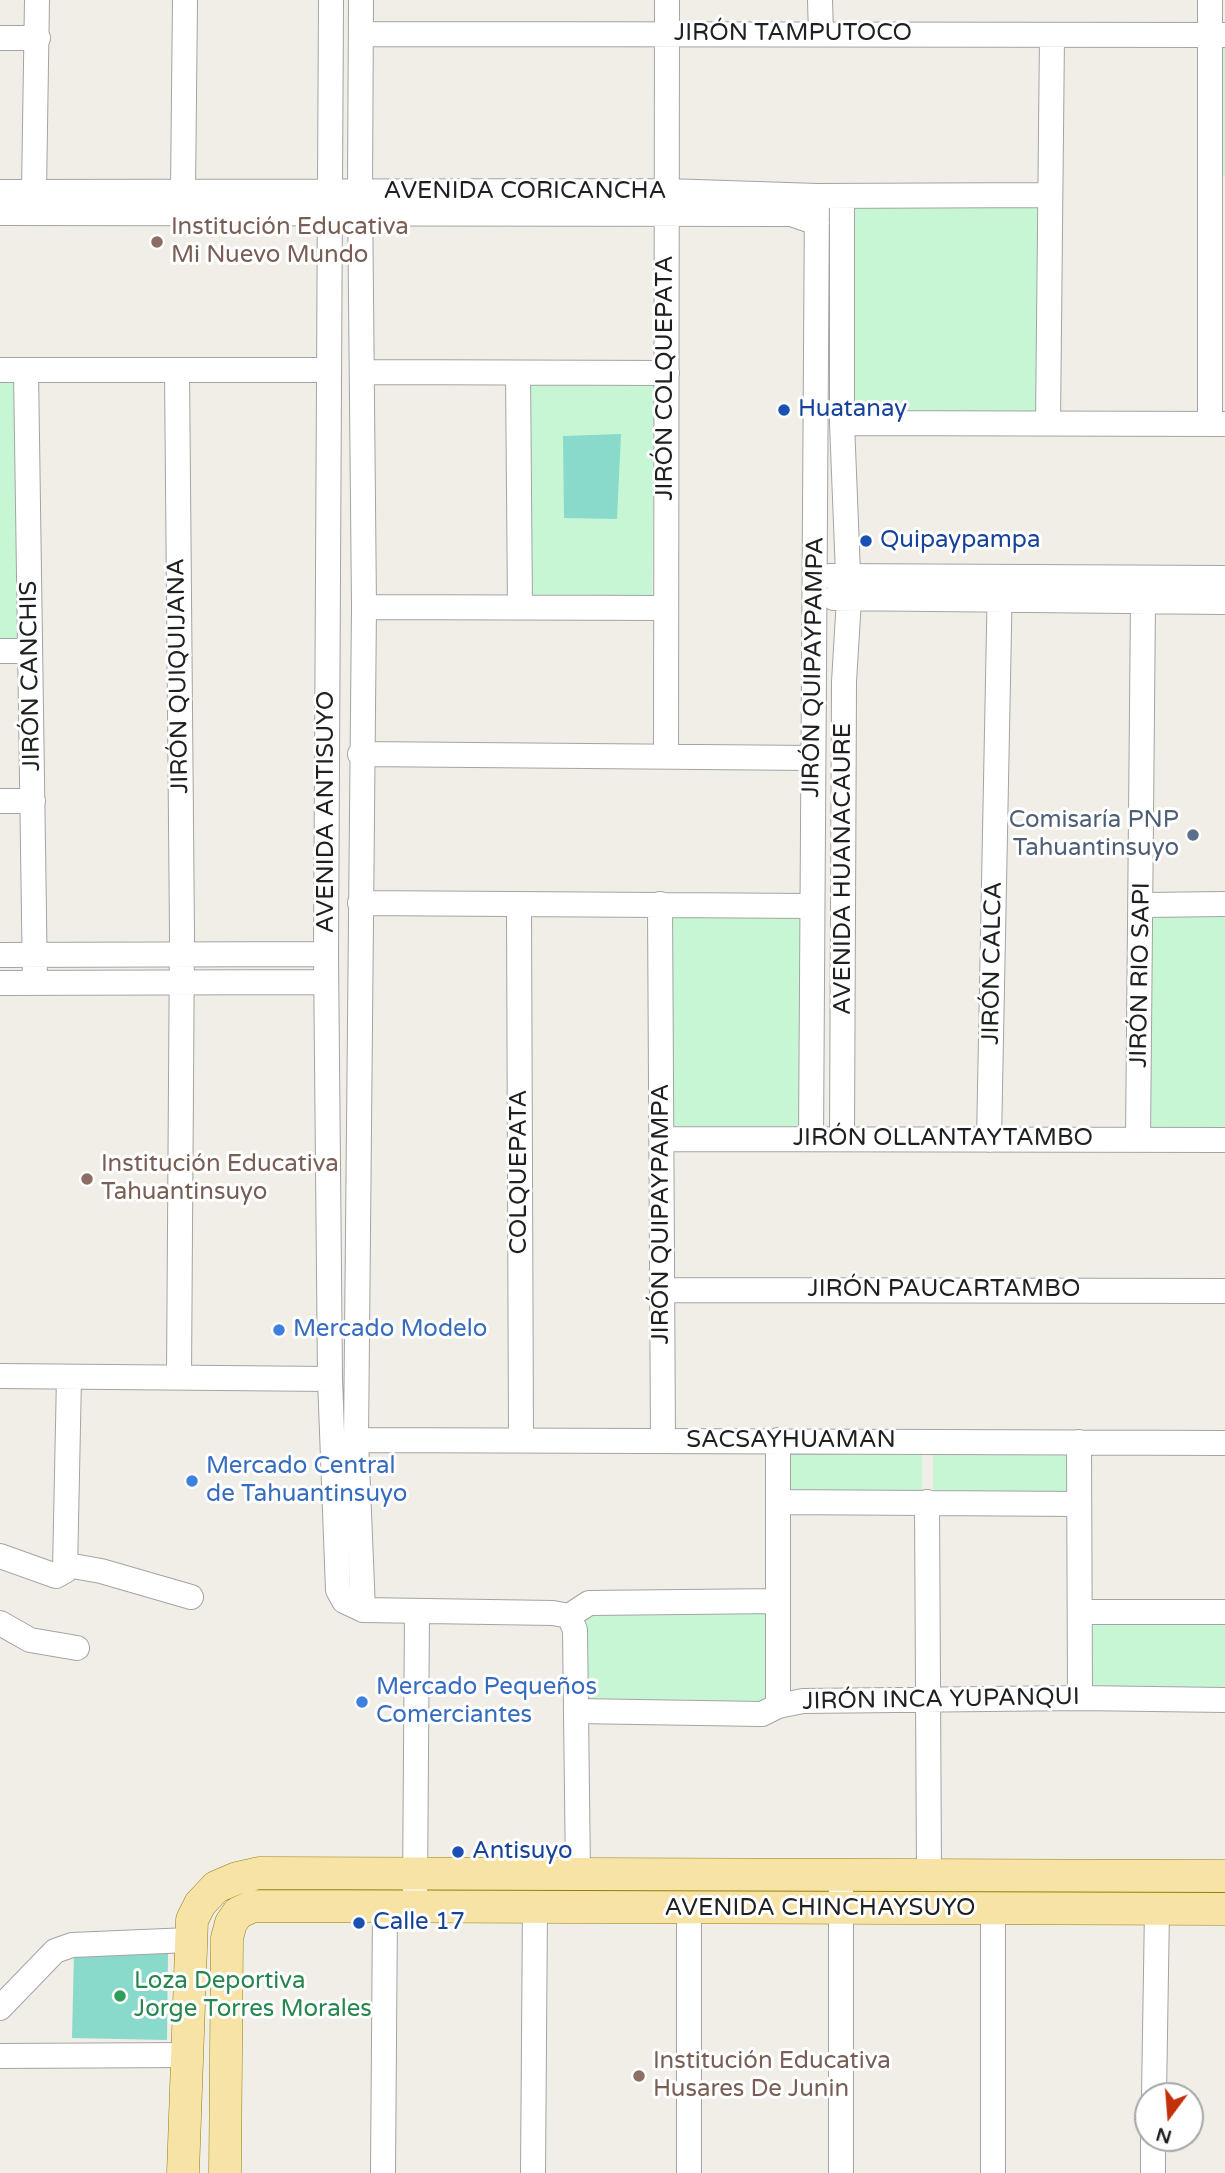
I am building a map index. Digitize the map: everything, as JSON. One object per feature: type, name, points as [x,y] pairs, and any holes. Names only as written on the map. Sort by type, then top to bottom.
[{"type":"main road","points":[[183,2173],[189,1940],[192,1920],[200,1904],[216,1887],[259,1873],[415,1874]]},
{"type":"main road","name":"AVENIDA CHINCHAYSUYO","points":[[415,1874],[1225,1876]]},
{"type":"main road","points":[[225,2173],[227,1938],[231,1923],[238,1913],[253,1906],[400,1907]]},
{"type":"main road","name":"AVENIDA CHINCHAYSUYO","points":[[400,1907],[1225,1909]]},
{"type":"street","points":[[34,191],[37,0]]},
{"type":"street","points":[[183,191],[185,0]]},
{"type":"street","name":"AVENIDA ANTISUYO","points":[[331,0],[326,954],[330,1379],[338,1590],[344,1601],[363,1610],[356,1440],[363,607],[361,0]]},
{"type":"street","name":"JIRÓN COLQUEPATA","points":[[666,756],[667,0]]},
{"type":"street","points":[[820,0],[821,34]]},
{"type":"street","points":[[842,423],[1217,424],[1218,35],[1210,0]]},
{"type":"street","name":"JIRÓN TAMPUTOCO","points":[[361,34],[1218,35]]},
{"type":"street","points":[[1048,423],[1052,35]]},
{"type":"street","points":[[0,38],[38,38]]},
{"type":"street","name":"AVENIDA CORICANCHA","points":[[0,191],[183,191],[329,204]]},
{"type":"street","name":"AVENIDA CORICANCHA","points":[[0,213],[360,203],[666,203],[829,196],[1050,195]]},
{"type":"street","name":"JIRÓN QUIPAYPAMPA","points":[[811,1139],[817,223],[829,196]]},
{"type":"street","name":"JIRÓN QUIPAYPAMPA","points":[[829,196],[848,588]]},
{"type":"street","name":"AVENIDA CORICANCHA","points":[[666,203],[791,214],[817,223]]},
{"type":"street","points":[[0,370],[328,370]]},
{"type":"street","name":"JIRÓN CANCHIS","points":[[26,370],[35,983]]},
{"type":"street","name":"JIRÓN QUIQUIJANA","points":[[177,370],[182,953],[179,1377]]},
{"type":"street","points":[[363,372],[667,373]]},
{"type":"street","points":[[518,373],[520,607]]},
{"type":"street","points":[[816,586],[1000,589],[1225,578]]},
{"type":"street","name":"AVENIDA HUANACAURE","points":[[842,1139],[844,682],[848,588]]},
{"type":"street","points":[[1000,589],[1143,601],[1225,602]]},
{"type":"street","name":"JIRÓN CALCA","points":[[989,1140],[1000,589]]},
{"type":"street","name":"JIRÓN RIO SAPI","points":[[1138,1140],[1143,905],[1143,601]]},
{"type":"street","points":[[363,607],[666,608]]},
{"type":"street","points":[[0,651],[30,651]]},
{"type":"street","points":[[360,754],[812,758]]},
{"type":"street","points":[[0,801],[33,801]]},
{"type":"street","points":[[360,903],[812,906]]},
{"type":"street","name":"JIRÓN QUIPAYPAMPA","points":[[660,904],[663,1440]]},
{"type":"street","points":[[1143,905],[1225,904]]},
{"type":"street","name":"COLQUEPATA","points":[[519,905],[521,1440]]},
{"type":"street","points":[[0,955],[326,954]]},
{"type":"street","points":[[0,983],[326,982]]},
{"type":"street","name":"JIRÓN OLLANTAYTAMBO","points":[[662,1139],[1225,1140]]},
{"type":"street","name":"JIRÓN PAUCARTAMBO","points":[[663,1290],[1225,1291]]},
{"type":"street","points":[[0,1376],[330,1379]]},
{"type":"street","points":[[61,1570],[69,1377]]},
{"type":"street","name":"SACSAYHUAMAN","points":[[356,1440],[1225,1443]]},
{"type":"street","points":[[778,1440],[778,1706]]},
{"type":"street","points":[[1079,1442],[1080,1698]]},
{"type":"street","points":[[778,1502],[1079,1504]]},
{"type":"street","points":[[927,1502],[929,1875]]},
{"type":"street","points":[[0,1556],[61,1570],[101,1571],[191,1597]]},
{"type":"street","points":[[363,1610],[553,1613],[569,1616],[589,1603],[778,1601]]},
{"type":"street","points":[[383,2173],[400,1907],[415,1874],[417,1612]]},
{"type":"street","points":[[1081,1612],[1225,1612]]},
{"type":"street","points":[[569,1616],[575,1630],[578,1874]]},
{"type":"street","points":[[0,1623],[30,1640],[77,1648]]},
{"type":"street","name":"JIRÓN INCA YUPANQUI","points":[[576,1711],[762,1714],[778,1706],[803,1700],[1225,1700]]},
{"type":"street","points":[[841,1875],[841,2173]]},
{"type":"street","points":[[533,2173],[535,1907]]},
{"type":"street","points":[[689,1908],[689,2173]]},
{"type":"street","points":[[1154,2082],[1157,1909]]},
{"type":"street","points":[[993,1910],[993,2173]]},
{"type":"street","points":[[0,2008],[50,1956],[72,1945],[189,1940]]},
{"type":"street","points":[[0,2056],[187,2055]]},
{"type":"street","points":[[1153,2152],[1153,2173]]},
{"type":"green space","points":[[1218,42],[1225,42],[1225,176],[1219,176]]},
{"type":"green space","points":[[849,205],[1038,205],[1038,415],[850,414]]},
{"type":"green space","points":[[0,374],[21,374],[26,646],[0,646]]},
{"type":"green space","points":[[524,380],[655,380],[652,601],[526,600]]},
{"type":"green space","points":[[1148,912],[1225,912],[1225,1132],[1144,1131]]},
{"type":"green space","points":[[668,914],[803,914],[802,1130],[671,1131]]},
{"type":"green space","points":[[784,1447],[922,1447],[922,1496],[784,1497]]},
{"type":"green space","points":[[933,1449],[1070,1450],[1071,1498],[933,1495]]},
{"type":"green space","points":[[583,1608],[770,1608],[771,1705],[583,1704]]},
{"type":"green space","points":[[1085,1617],[1225,1618],[1225,1695],[1086,1693]]},
{"type":"shaded area","points":[[621,434],[617,519],[564,518],[563,436]]},
{"type":"shaded area","name":"Loza Deportiva Jorge Torres Morales","points":[[74,1952],[168,1953],[167,2040],[72,2038]]},
{"type":"place","name":"Institución Educativa Mi Nuevo Mundo","points":[[157,242]]},
{"type":"place","name":"Huatanay","points":[[784,410]]},
{"type":"place","name":"Quipaypampa","points":[[866,541]]},
{"type":"place","name":"Comisaría PNP Tahuantinsuyo","points":[[1193,835]]},
{"type":"place","name":"Institución Educativa Tahuantinsuyo","points":[[87,1179]]},
{"type":"place","name":"Mercado Modelo","points":[[279,1330]]},
{"type":"place","name":"Mercado Central de Tahuantinsuyo","points":[[192,1481]]},
{"type":"place","name":"Mercado Pequeños Comerciantes","points":[[362,1702]]},
{"type":"place","name":"Antisuyo","points":[[458,1852]]},
{"type":"place","name":"Calle 17","points":[[359,1923]]},
{"type":"place","name":"Loza Deportiva Jorge Torres Morales","points":[[120,1996]]},
{"type":"place","name":"Institución Educativa Husares De Junin","points":[[639,2076]]}]
